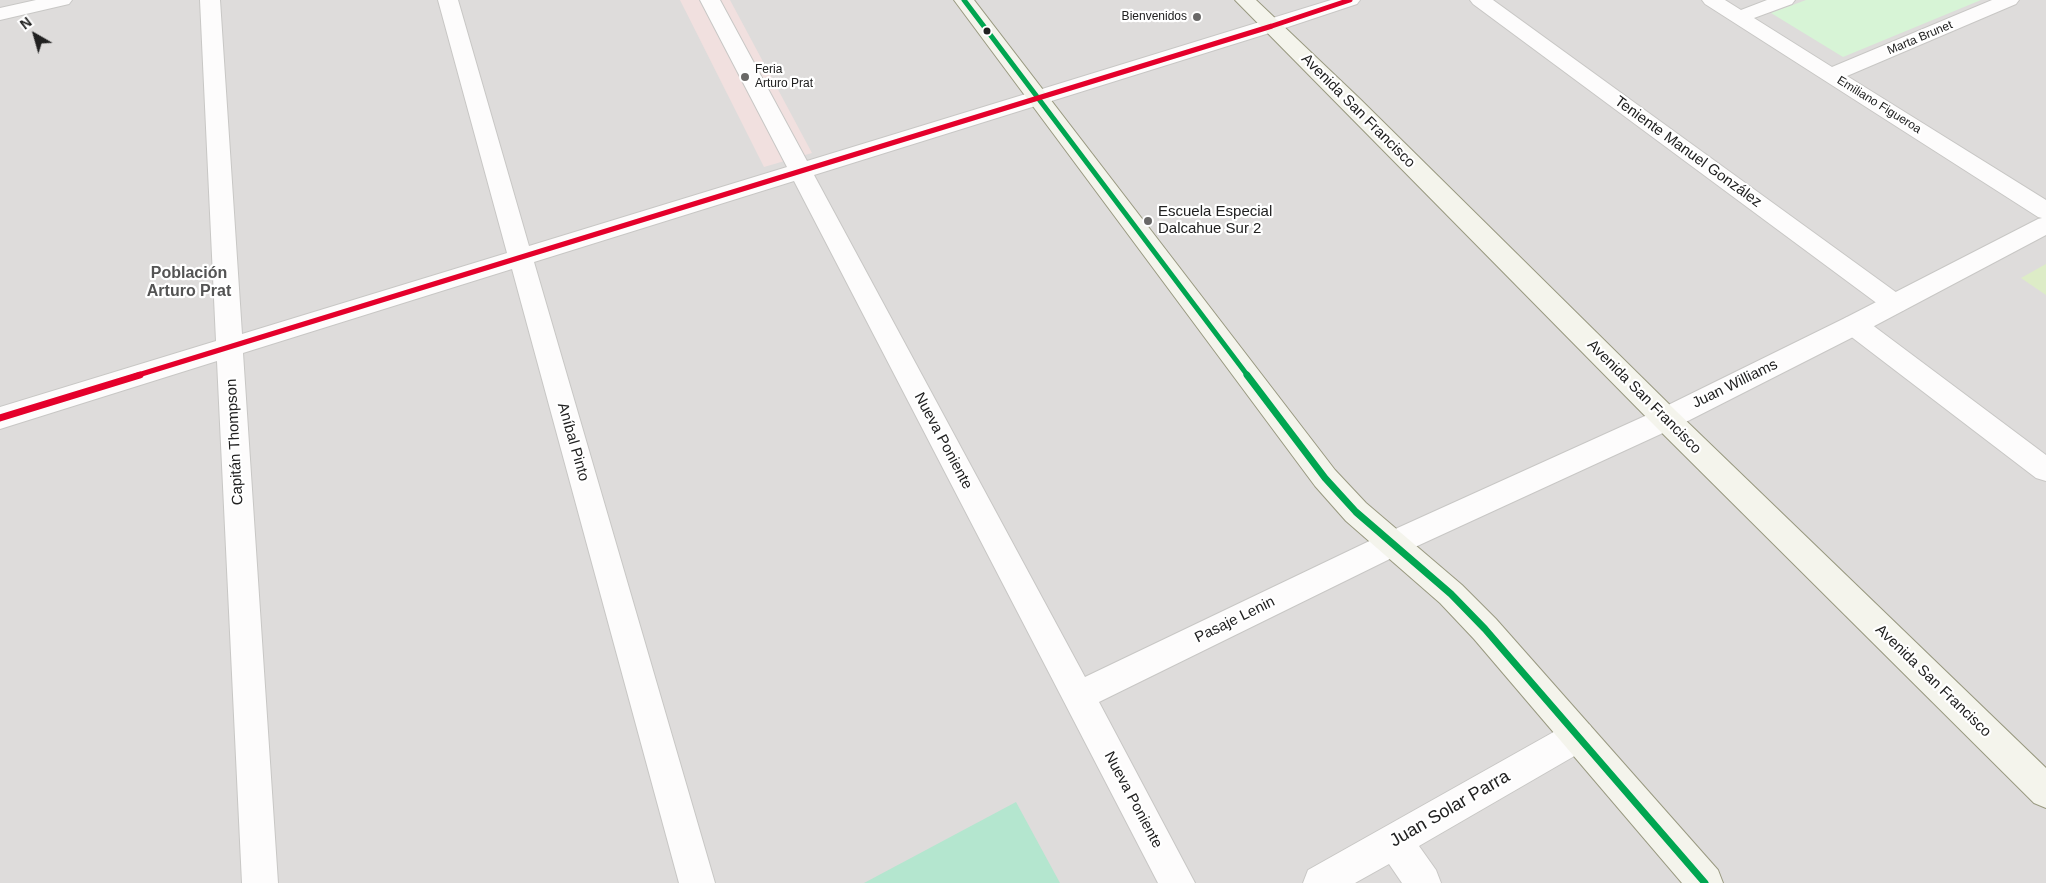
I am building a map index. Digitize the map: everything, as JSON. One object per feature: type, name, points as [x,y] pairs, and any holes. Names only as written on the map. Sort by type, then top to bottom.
[{"type":"main road","points":[[964,0],[1325,478],[1356,512],[1452,594],[1485,628],[1705,883]]},
{"type":"main road","name":"Avenida San Francisco","points":[[1245,0],[1666,419],[2046,791]]},
{"type":"street","points":[[0,14],[62,0]]},
{"type":"street","name":"Capitán Thompson","points":[[210,0],[260,883]]},
{"type":"street","name":"Aníbal Pinto","points":[[448,0],[697,883]]},
{"type":"street","name":"Nueva Poniente","points":[[710,0],[1177,883]]},
{"type":"street","points":[[0,418],[1272,26],[1350,0]]},
{"type":"street","name":"Teniente Manuel González","points":[[1480,0],[1895,304]]},
{"type":"street","name":"Emiliano Figueroa","points":[[1712,0],[2046,211]]},
{"type":"street","points":[[1739,17],[1785,0]]},
{"type":"street","name":"Marta Brunet","points":[[1831,75],[2009,0]]},
{"type":"street","name":"Juan Williams","points":[[1392,544],[1666,419],[1854,325],[2046,225]]},
{"type":"street","points":[[1854,325],[2046,470]]},
{"type":"street","name":"Pasaje Lenin","points":[[1078,696],[1392,544]]},
{"type":"street","name":"Juan Solar Parra","points":[[1321,883],[1578,736]]},
{"type":"street","points":[[1394,841],[1423,883]]},
{"type":"shaded area","points":[[0,0],[2046,0],[2046,883],[0,883]]},
{"type":"shaded area","name":"Feria Arturo Prat","points":[[680,0],[730,0],[812,153],[764,167]]},
{"type":"green space","points":[[1806,0],[1981,0],[1843,57],[1771,13]]},
{"type":"green space","points":[[2046,264],[2046,295],[2021,278]]},
{"type":"green space","points":[[1016,802],[1060,883],[864,883]]},
{"type":"transit line","points":[[964,0],[1325,478],[1356,512],[1451,594],[1485,629],[1705,883]]},
{"type":"transit line","points":[[0,418],[1272,26],[1350,0]]},
{"type":"place","name":"Bienvenidos","points":[[1197,17]]},
{"type":"place","name":"Feria Arturo Prat","points":[[745,77]]},
{"type":"place","name":"Escuela Especial Dalcahue Sur 2","points":[[1148,221]]},
{"type":"district","name":"Población Arturo Prat","points":[[189,283]]}]
